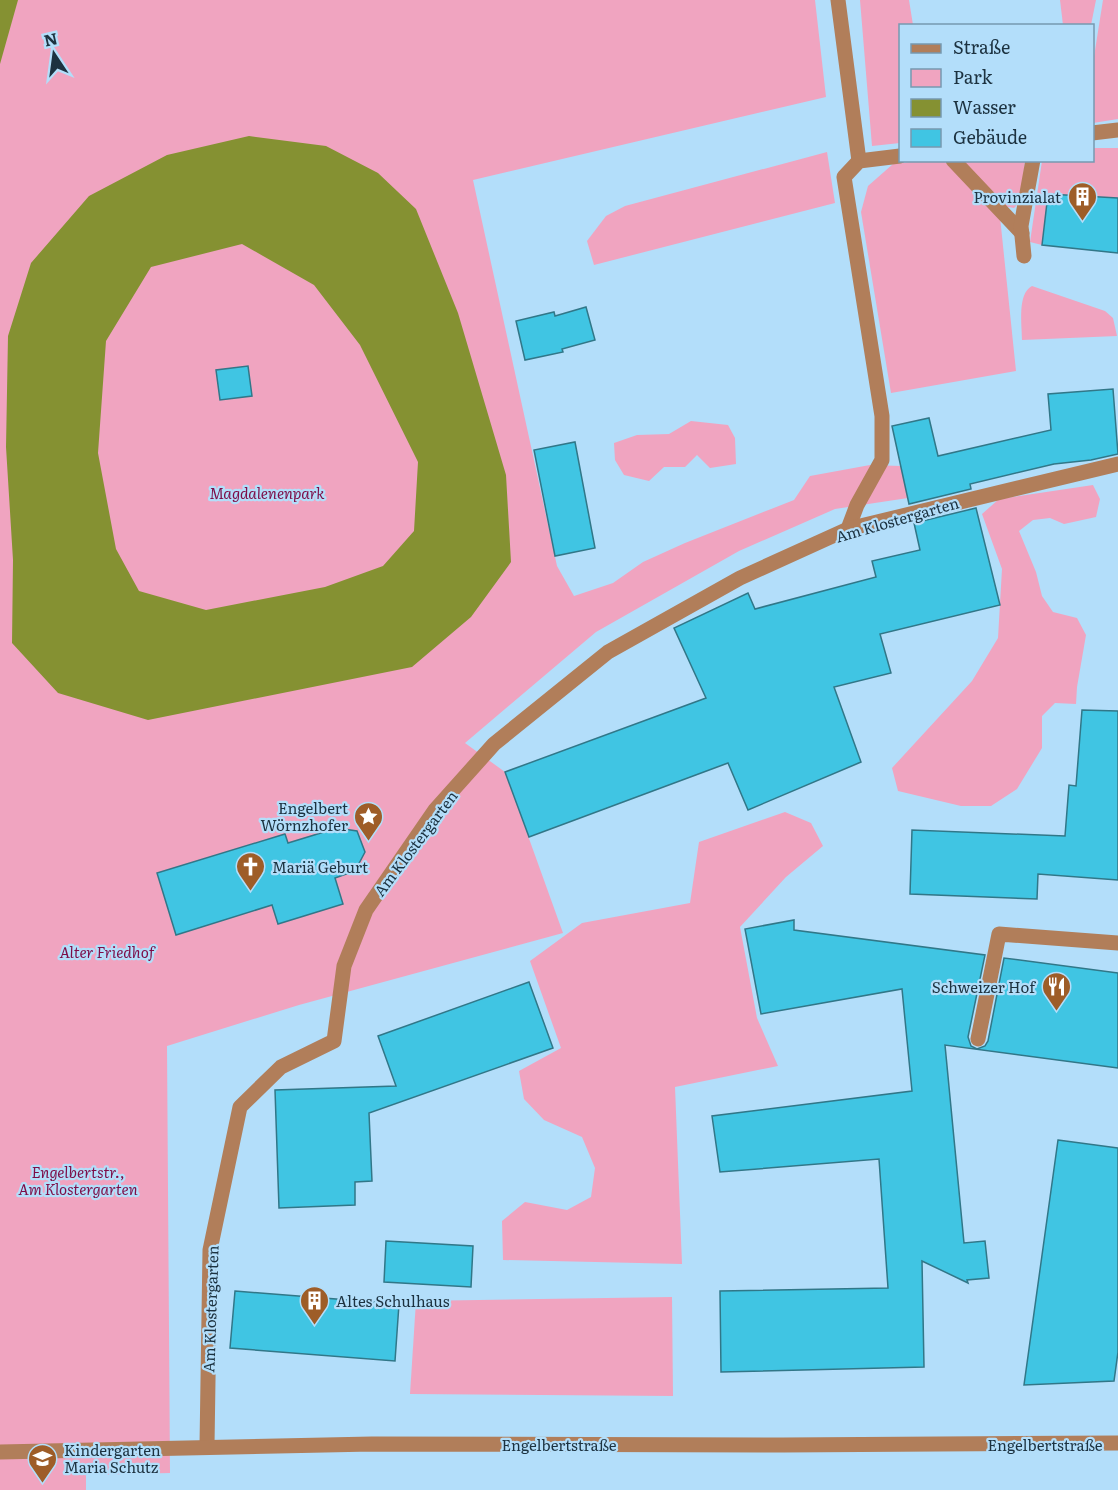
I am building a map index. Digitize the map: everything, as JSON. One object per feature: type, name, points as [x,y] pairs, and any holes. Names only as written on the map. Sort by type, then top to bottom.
[{"type":"street","points":[[838,0],[859,161]]},
{"type":"street","points":[[1094,133],[1118,130]]},
{"type":"street","points":[[848,529],[857,505],[882,460],[882,416],[844,177],[859,161],[899,156]]},
{"type":"street","points":[[955,162],[1022,233]]},
{"type":"street","points":[[1024,256],[1021,226],[1033,162]]},
{"type":"street","name":"Am Klostergarten","points":[[207,1446],[210,1250],[240,1107],[281,1067],[334,1041],[344,966],[366,910],[435,810],[494,744],[608,652],[740,578],[848,529],[1118,464]]},
{"type":"street","points":[[978,1039],[999,934],[1118,943]]},
{"type":"street","name":"Engelbertstraße","points":[[0,1452],[372,1443],[792,1445],[1118,1443]]},
{"type":"green space","name":"Magdalenenpark","points":[[0,0],[815,0],[826,97],[473,180],[557,566],[574,596],[613,583],[643,562],[685,543],[794,500],[810,476],[870,465],[901,466],[908,498],[835,509],[739,551],[596,632],[465,743],[505,772],[563,933],[299,1005],[167,1046],[170,1473],[86,1475],[86,1490],[0,1490]]},
{"type":"green space","points":[[860,0],[909,0],[913,24],[899,24],[899,143],[872,146]]},
{"type":"green space","points":[[1060,0],[1096,0],[1091,24],[1063,24]]},
{"type":"green space","points":[[1103,0],[1118,0],[1118,119],[1094,123],[1094,57]]},
{"type":"green space","points":[[1094,148],[1118,148],[1118,198],[1049,194],[1042,245],[1030,242],[1042,162],[1094,162]]},
{"type":"green space","points":[[827,152],[835,203],[594,265],[587,241],[606,216],[625,206]]},
{"type":"green space","points":[[945,162],[1000,217],[1016,371],[891,393],[861,212],[868,186],[893,164]]},
{"type":"green space","points":[[960,162],[1025,162],[1020,202],[1014,208],[1003,206]]},
{"type":"green space","points":[[1032,286],[1105,311],[1113,318],[1117,336],[1022,340],[1022,302],[1027,290]]},
{"type":"green space","points":[[691,421],[728,425],[735,438],[736,464],[710,468],[697,455],[685,467],[664,467],[649,481],[624,475],[615,460],[614,443],[637,435],[669,434]]},
{"type":"green space","points":[[1093,485],[1100,499],[1096,517],[1064,524],[1050,518],[1033,520],[1019,531],[1036,572],[1042,596],[1053,612],[1077,618],[1086,635],[1076,704],[1055,703],[1042,716],[1042,748],[1017,789],[991,806],[961,806],[898,791],[892,768],[972,681],[998,638],[1002,569],[982,514],[999,499]]},
{"type":"green space","points":[[785,812],[811,823],[823,846],[786,877],[740,927],[757,1018],[778,1066],[675,1087],[682,1264],[503,1260],[502,1221],[525,1202],[567,1210],[591,1197],[595,1168],[582,1137],[544,1120],[524,1099],[519,1071],[561,1048],[530,961],[582,923],[690,903],[699,842]]},
{"type":"green space","points":[[672,1297],[673,1396],[410,1394],[416,1301]]},
{"type":"water","points":[[0,0],[18,0],[0,64]]},
{"type":"water","points":[[249,136],[326,146],[378,173],[416,209],[458,313],[506,475],[511,562],[471,617],[412,667],[148,720],[58,693],[12,643],[13,560],[6,447],[8,336],[31,263],[89,196],[167,155]],"holes":[[[242,244],[314,285],[360,345],[418,462],[414,531],[383,566],[325,587],[206,610],[139,591],[116,549],[98,453],[106,341],[151,267]]]},
{"type":"building","name":"Provinzialat","points":[[1048,194],[1118,198],[1118,253],[1042,245]]},
{"type":"building","points":[[586,307],[595,340],[562,349],[563,352],[525,360],[516,321],[554,312],[555,316]]},
{"type":"building","points":[[248,366],[252,396],[220,400],[216,370]]},
{"type":"building","points":[[1113,389],[1118,454],[1054,464],[970,484],[971,489],[909,504],[892,426],[929,418],[938,456],[1051,430],[1048,394]]},
{"type":"building","points":[[575,442],[595,548],[555,556],[534,450]]},
{"type":"building","points":[[976,508],[1000,605],[880,634],[891,673],[834,687],[861,762],[748,810],[728,763],[529,837],[505,772],[706,698],[674,628],[748,593],[755,609],[876,577],[872,561],[920,550],[914,523]]},
{"type":"building","points":[[1082,710],[1118,711],[1118,880],[1038,874],[1037,899],[910,894],[912,830],[1065,836],[1069,785],[1076,786]]},
{"type":"building","name":"Mariä Geburt","points":[[337,828],[357,831],[365,852],[355,871],[335,878],[343,904],[278,924],[272,905],[176,935],[157,873],[285,834],[288,843]]},
{"type":"building","points":[[794,920],[794,930],[985,955],[968,1037],[971,1046],[977,1049],[985,1046],[988,1041],[1004,958],[1118,973],[1118,1068],[945,1045],[964,1243],[985,1241],[989,1278],[967,1280],[968,1283],[922,1261],[924,1367],[721,1372],[720,1291],[888,1288],[879,1159],[720,1172],[712,1116],[912,1091],[902,989],[761,1014],[745,929]]},
{"type":"building","points":[[529,982],[553,1048],[369,1113],[372,1181],[355,1182],[355,1205],[279,1208],[275,1090],[396,1086],[378,1036]]},
{"type":"building","points":[[1058,1140],[1118,1148],[1118,1352],[1114,1381],[1024,1385]]},
{"type":"building","points":[[386,1241],[473,1246],[471,1287],[384,1282]]},
{"type":"building","name":"Altes Schulhaus","points":[[235,1291],[399,1304],[395,1361],[230,1348]]},
{"type":"place","name":"Provinzialat","points":[[1082,222]]},
{"type":"place","name":"Engelbert Wörnzhofer","points":[[369,842]]},
{"type":"place","name":"Mariä Geburt","points":[[251,892]]},
{"type":"place","name":"Schweizer Hof","points":[[1056,1012]]},
{"type":"place","name":"Altes Schulhaus","points":[[315,1326]]},
{"type":"place","name":"Kindergarten Maria Schutz","points":[[43,1484]]},
{"type":"park label","name":"Alter Friedhof","points":[[107,951]]},
{"type":"park label","name":"Engelbertstr., Am Klostergarten","points":[[78,1180]]}]
